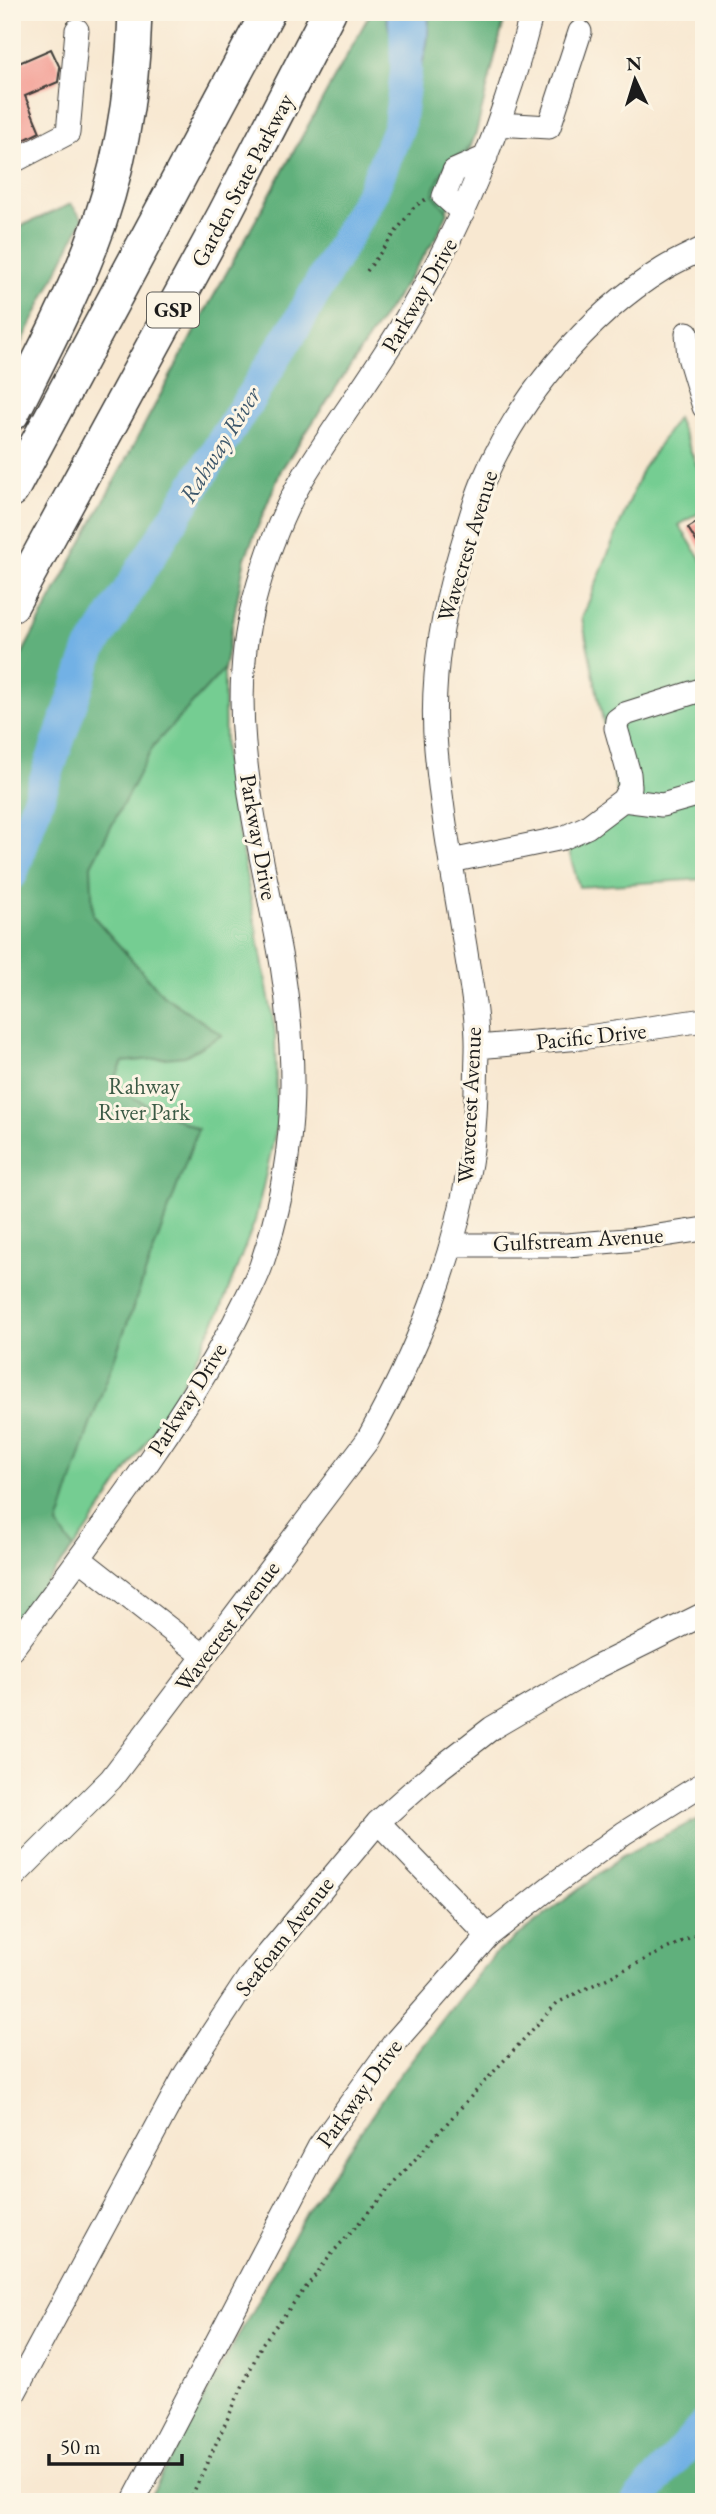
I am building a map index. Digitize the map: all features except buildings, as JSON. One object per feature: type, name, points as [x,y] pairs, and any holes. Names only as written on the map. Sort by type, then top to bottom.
[{"type":"highway","points":[[124,12],[134,62]]},
{"type":"highway","points":[[12,414],[63,311],[97,230],[127,116],[134,62],[135,12]]},
{"type":"highway","name":"GSP","points":[[12,490],[268,12]]},
{"type":"highway","name":"Garden State Parkway","points":[[12,605],[206,249],[329,12]]},
{"type":"street","name":"Parkway Drive","points":[[12,1649],[80,1559],[178,1419],[214,1360],[258,1272],[272,1229],[285,1167],[293,1106],[291,1031],[283,970],[244,750],[244,654],[253,604],[279,526],[302,480],[370,379],[432,275],[463,213],[498,124],[532,12]]},
{"type":"street","points":[[12,162],[68,133],[77,30]]},
{"type":"street","points":[[498,124],[549,127],[580,32]]},
{"type":"street","points":[[463,213],[444,196],[454,171],[486,157]]},
{"type":"street","name":"Wavecrest Avenue","points":[[12,1878],[111,1779],[367,1441],[401,1380],[422,1332],[451,1245],[471,1159],[477,1047],[474,1008],[436,748],[436,681],[450,587],[482,486],[504,438],[533,393],[578,340],[619,302],[662,270],[704,248]]},
{"type":"street","points":[[687,333],[689,357],[704,407]]},
{"type":"street","points":[[451,861],[564,838],[587,827],[623,800],[630,787],[616,728],[617,720],[625,714],[704,689]]},
{"type":"street","points":[[623,800],[662,805],[704,793]]},
{"type":"street","name":"Pacific Drive","points":[[477,1047],[581,1038],[704,1020]]},
{"type":"street","name":"Gulfstream Avenue","points":[[451,1245],[566,1245],[638,1239],[704,1229]]},
{"type":"street","points":[[80,1559],[204,1656]]},
{"type":"street","name":"Seafoam Avenue","points":[[12,2397],[186,2073],[249,1977],[377,1822],[431,1775],[492,1728],[593,1669],[704,1614]]},
{"type":"street","name":"Parkway Drive","points":[[132,2502],[319,2147],[394,2043],[488,1937],[624,1832],[704,1783]]},
{"type":"street","points":[[377,1822],[488,1937]]},
{"type":"path","points":[[367,271],[414,207],[433,195],[444,196]]},
{"type":"path","points":[[189,2502],[262,2344],[334,2251],[465,2103],[557,2003],[697,1934],[704,1928]]},
{"type":"green space","name":"Rahway River Park","points":[[371,12],[506,12],[476,133],[437,236],[281,470],[245,558],[224,669],[225,760],[275,1030],[277,1126],[255,1221],[220,1311],[173,1401],[86,1532],[12,1627],[12,673],[201,319]]},
{"type":"green space","name":"Rahway River Park","points":[[371,12],[506,12],[476,133],[466,152],[444,168],[433,194],[448,212],[437,236],[281,470],[245,558],[224,669],[154,745],[91,865],[93,916],[163,995],[222,1035],[185,1056],[123,1062],[111,1087],[198,1129],[88,1431],[58,1525],[73,1548],[12,1627],[12,673],[201,319]]},
{"type":"green space","points":[[71,204],[83,219],[12,363],[12,230]]},
{"type":"green space","points":[[677,418],[704,483],[704,510],[679,525],[704,564],[704,879],[579,887],[567,845],[622,814],[582,618],[642,470]]},
{"type":"green space","points":[[704,1816],[704,2502],[147,2502],[309,2207],[398,2077],[492,1956],[622,1856]]},
{"type":"water","points":[[385,12],[428,12],[429,27],[424,56],[399,126],[395,52]]},
{"type":"waterway","name":"Rahway River","points":[[12,874],[90,651],[300,319],[373,190],[399,126],[406,71],[405,12]]},
{"type":"waterway","name":"Rahway River","points":[[637,2502],[704,2426]]}]
